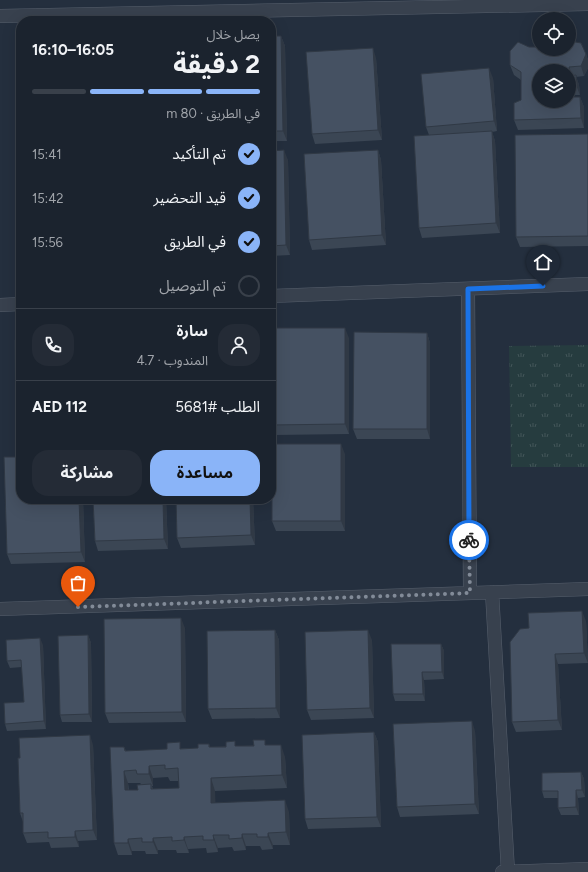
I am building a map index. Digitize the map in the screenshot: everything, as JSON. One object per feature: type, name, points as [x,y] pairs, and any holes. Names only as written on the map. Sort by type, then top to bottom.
[{"type":"lane","points":[[0,16],[366,4],[588,4]]},
{"type":"lane","points":[[276,296],[588,284]]},
{"type":"lane","points":[[468,289],[470,593]]},
{"type":"lane","points":[[0,305],[16,304]]},
{"type":"lane","points":[[0,609],[588,589]]},
{"type":"lane","points":[[492,592],[508,872]]},
{"type":"lane","points":[[502,872],[588,869]]},
{"type":"green space","points":[[588,345],[588,467],[511,467],[509,346]]},
{"type":"building","points":[[276,36],[281,36],[283,131],[276,131]]},
{"type":"building","points":[[518,42],[532,47],[532,56],[576,56],[576,42],[581,43],[586,54],[581,66],[576,66],[576,64],[532,64],[532,108],[576,108],[576,97],[580,97],[581,118],[514,120],[514,103],[521,100],[521,72],[510,65],[510,51]]},
{"type":"building","points":[[373,48],[378,130],[312,134],[306,52]]},
{"type":"building","points":[[489,68],[494,121],[426,127],[421,74]]},
{"type":"building","points":[[492,131],[496,223],[419,228],[414,136]]},
{"type":"building","points":[[588,134],[588,236],[516,237],[515,135]]},
{"type":"building","points":[[284,150],[286,245],[276,246],[276,151]]},
{"type":"building","points":[[378,150],[382,235],[309,240],[304,154]]},
{"type":"building","points":[[276,328],[345,328],[345,424],[276,425]]},
{"type":"building","points":[[354,332],[427,333],[427,429],[353,429]]},
{"type":"building","points":[[15,340],[16,340],[16,433]]},
{"type":"building","points":[[276,444],[341,444],[341,521],[272,521],[272,504],[276,504]]},
{"type":"building","points":[[4,457],[16,457],[16,504],[79,504],[81,552],[7,554]]},
{"type":"building","points":[[93,504],[163,504],[164,539],[95,541]]},
{"type":"building","points":[[176,504],[250,504],[251,535],[177,538]]},
{"type":"building","points":[[582,611],[584,653],[555,654],[558,720],[512,722],[510,642],[520,629],[529,628],[528,613]]},
{"type":"building","points":[[181,618],[182,712],[105,713],[104,619]]},
{"type":"building","points":[[275,630],[276,708],[208,709],[207,631]]},
{"type":"building","points":[[368,630],[370,708],[307,710],[305,632]]},
{"type":"building","points":[[88,635],[89,714],[60,715],[58,636]]},
{"type":"building","points":[[40,638],[44,721],[5,724],[4,703],[24,702],[21,660],[7,661],[6,640]]},
{"type":"building","points":[[391,644],[441,644],[442,672],[422,672],[423,694],[393,694]]},
{"type":"building","points":[[472,721],[475,804],[397,807],[393,724]]},
{"type":"building","points":[[374,732],[377,817],[305,819],[302,735]]},
{"type":"building","points":[[90,735],[93,830],[75,831],[75,837],[48,838],[48,832],[23,833],[23,813],[20,813],[18,758],[20,758],[19,738]]},
{"type":"building","points":[[253,740],[265,740],[265,745],[281,745],[282,775],[211,778],[211,803],[285,800],[286,832],[268,833],[268,837],[257,837],[257,834],[242,834],[242,838],[229,839],[229,835],[213,835],[214,840],[203,840],[203,836],[184,837],[184,840],[172,841],[172,837],[153,838],[153,842],[142,842],[142,838],[128,839],[128,843],[114,843],[110,747],[124,747],[125,751],[167,749],[167,743],[180,742],[180,749],[198,748],[198,744],[209,744],[209,747],[226,747],[226,742],[235,741],[235,746],[254,746]],"holes":[[[165,765],[165,769],[178,768],[179,788],[151,789],[151,784],[137,785],[138,790],[125,790],[124,771],[136,770],[137,774],[149,774],[149,766]]]},
{"type":"building","points":[[581,772],[582,790],[576,790],[576,807],[558,808],[558,791],[542,791],[542,773]]},
{"type":"way so far","points":[[78,607],[470,593],[469,540]]},
{"type":"route","points":[[469,540],[468,289],[543,286]]}]
